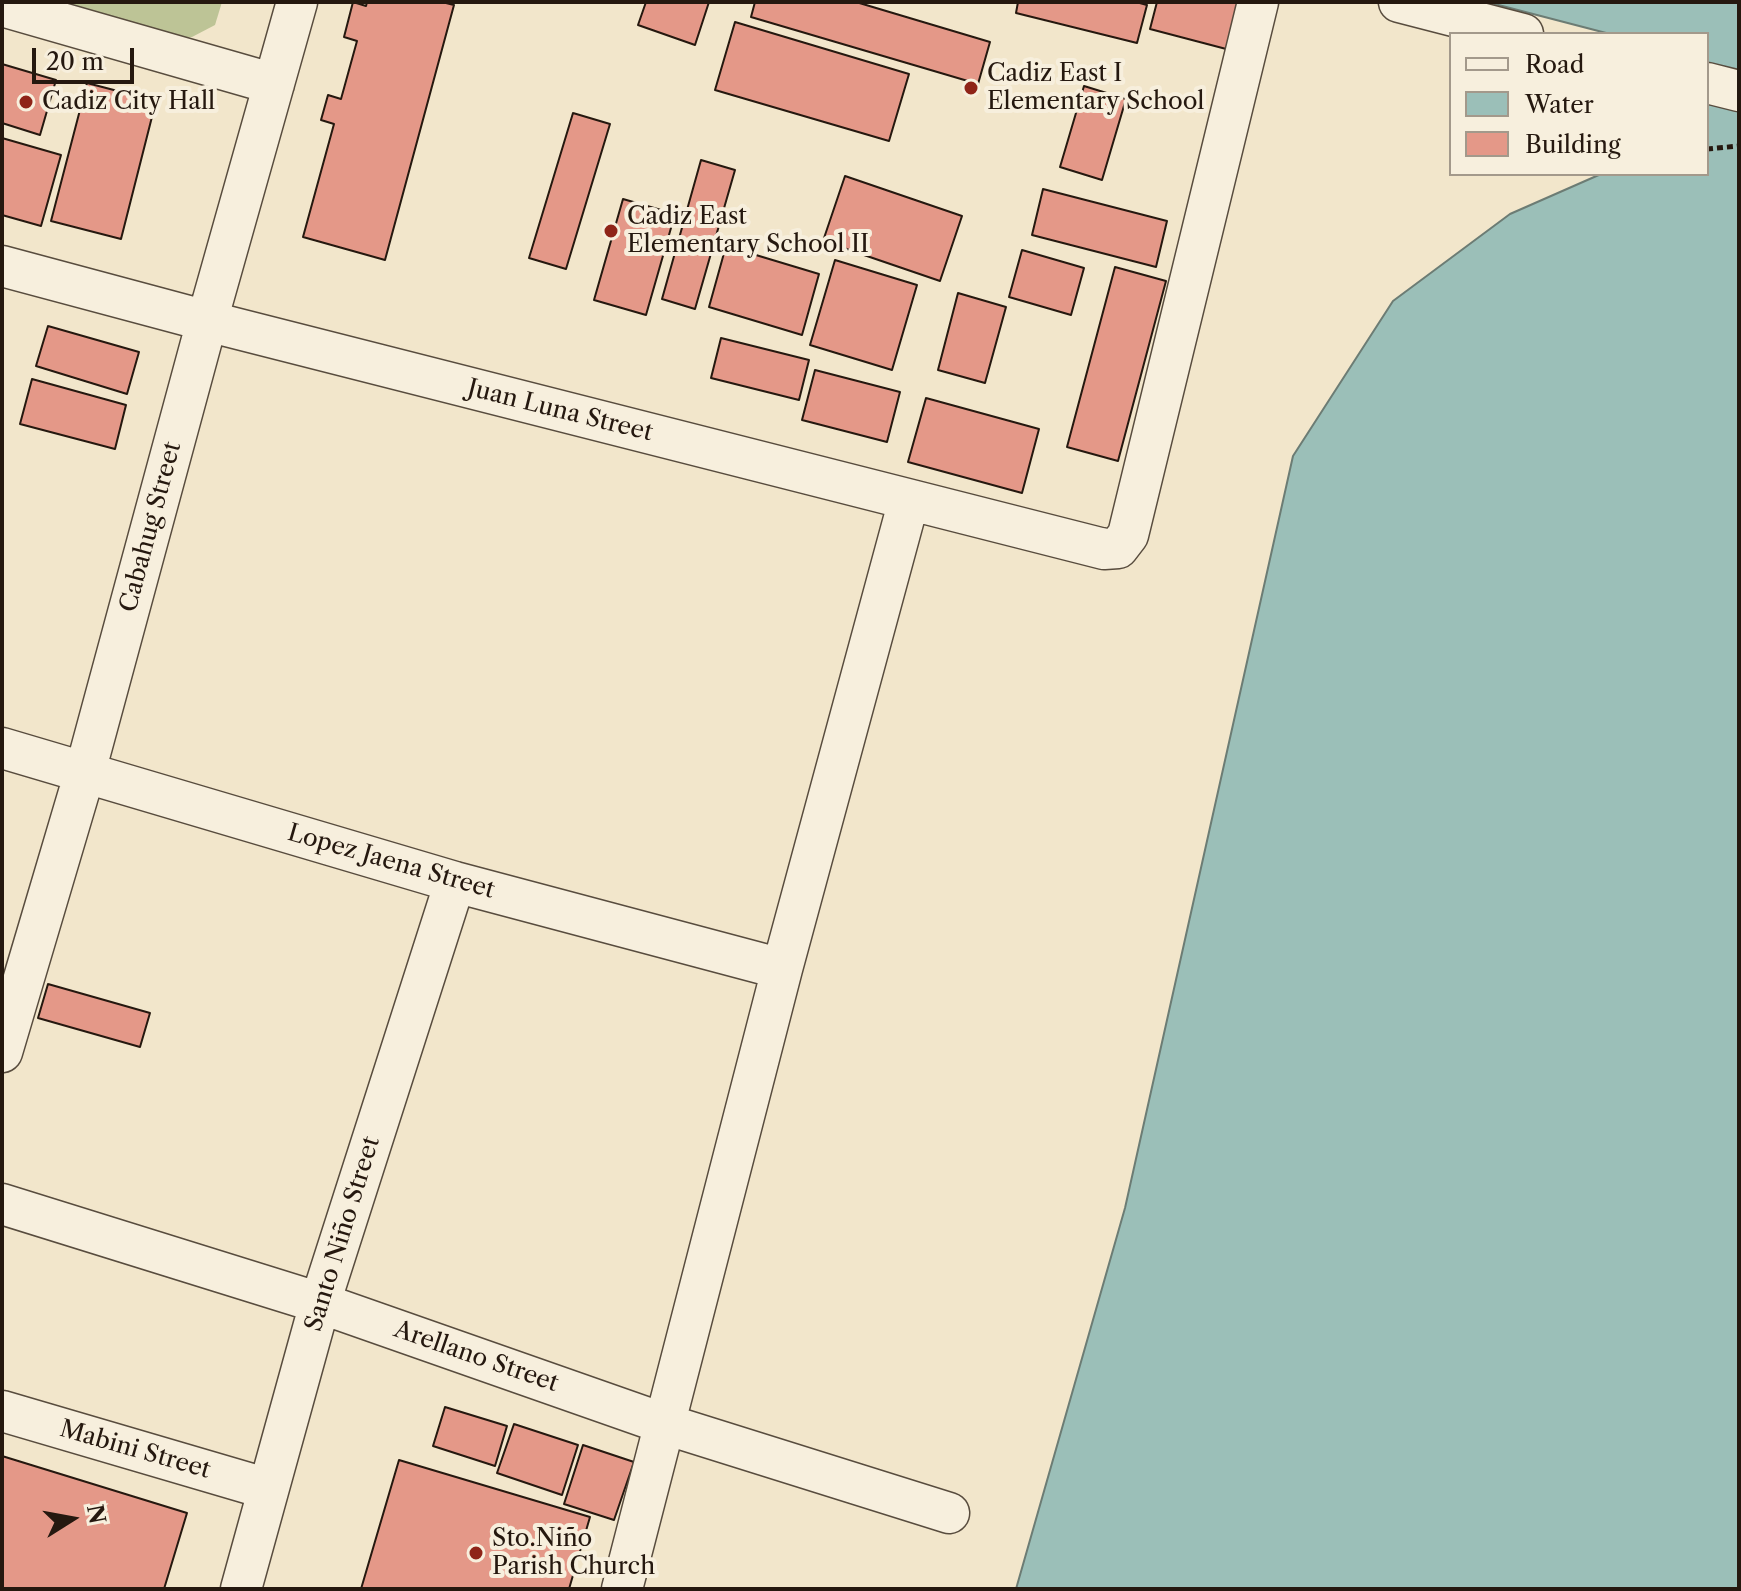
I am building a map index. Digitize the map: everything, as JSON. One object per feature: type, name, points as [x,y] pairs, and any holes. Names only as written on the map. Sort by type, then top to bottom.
[{"type":"street","name":"Cabahug Street","points":[[2,1052],[85,772],[297,2]]},
{"type":"street","name":"Juan Luna Street","points":[[2,266],[909,500],[1104,549],[1118,548],[1128,535],[1258,2]]},
{"type":"street","points":[[1399,2],[1515,32]]},
{"type":"street","points":[[2,6],[274,84]]},
{"type":"street","points":[[1709,84],[1739,91]]},
{"type":"street","points":[[622,1589],[782,969],[909,500]]},
{"type":"street","name":"Lopez Jaena Street","points":[[2,748],[455,882],[782,969]]},
{"type":"street","name":"Santo Niño Street","points":[[241,1589],[320,1303],[455,882]]},
{"type":"street","name":"Arellano Street","points":[[2,1204],[320,1303],[665,1424],[949,1513]]},
{"type":"street","name":"Mabini Street","points":[[2,1411],[268,1489]]},
{"type":"path","points":[[1709,149],[1739,146]]},
{"type":"green space","points":[[50,2],[222,2],[215,25],[192,37],[176,39]]},
{"type":"water","points":[[1487,2],[1739,2],[1739,1589],[1016,1589],[1125,1208],[1293,456],[1393,301],[1510,214],[1596,176],[1709,176],[1709,32],[1602,32]]},
{"type":"building","points":[[353,2],[366,6],[367,2],[442,2],[454,5],[385,260],[303,237],[334,124],[321,120],[328,95],[341,99],[357,41],[344,37]]},
{"type":"building","points":[[646,2],[709,2],[695,45],[638,25]]},
{"type":"building","points":[[755,2],[856,2],[990,42],[978,84],[751,17]]},
{"type":"building","points":[[1018,2],[1136,2],[1147,5],[1137,43],[1016,13]]},
{"type":"building","points":[[1157,2],[1242,2],[1230,50],[1150,29]]},
{"type":"building","points":[[735,22],[909,74],[889,141],[715,90]]},
{"type":"building","name":"Cadiz City Hall","points":[[2,64],[56,80],[40,135],[2,123]]},
{"type":"building","points":[[87,83],[156,101],[121,239],[51,221]]},
{"type":"building","points":[[1084,86],[1126,99],[1102,180],[1060,167]]},
{"type":"building","points":[[573,113],[610,124],[566,269],[529,258]]},
{"type":"building","points":[[2,138],[61,155],[41,226],[2,215]]},
{"type":"building","points":[[701,160],[735,170],[695,309],[662,299]]},
{"type":"building","points":[[845,176],[962,216],[940,281],[823,241]]},
{"type":"building","points":[[1043,189],[1167,221],[1156,267],[1032,235]]},
{"type":"building","points":[[623,199],[675,214],[646,315],[594,300]]},
{"type":"building","points":[[726,246],[819,274],[802,335],[709,307]]},
{"type":"building","points":[[1022,250],[1084,268],[1071,315],[1009,297]]},
{"type":"building","points":[[835,260],[917,285],[892,370],[810,345]]},
{"type":"building","points":[[1115,267],[1166,281],[1118,461],[1067,447]]},
{"type":"building","points":[[958,293],[1006,307],[985,383],[938,370]]},
{"type":"building","points":[[48,326],[139,352],[127,394],[36,366]]},
{"type":"building","points":[[721,338],[809,360],[799,400],[711,378]]},
{"type":"building","points":[[815,370],[900,392],[887,442],[802,420]]},
{"type":"building","points":[[32,379],[126,405],[115,449],[20,424]]},
{"type":"building","points":[[926,398],[1039,429],[1022,493],[908,462]]},
{"type":"building","points":[[48,984],[150,1013],[140,1047],[38,1018]]},
{"type":"building","points":[[445,1407],[507,1426],[495,1466],[433,1446]]},
{"type":"building","points":[[514,1424],[578,1445],[562,1495],[497,1473]]},
{"type":"building","points":[[583,1445],[634,1462],[614,1520],[564,1504]]},
{"type":"building","points":[[2,1456],[187,1513],[164,1589],[2,1589]]},
{"type":"building","name":"Sto.Niño Parish Church","points":[[399,1460],[590,1517],[569,1589],[361,1589]]},
{"type":"place","name":"Cadiz East I Elementary School","points":[[971,88]]},
{"type":"place","name":"Cadiz City Hall","points":[[26,102]]},
{"type":"place","name":"Cadiz East Elementary School II","points":[[611,231]]},
{"type":"place","name":"Sto.Niño Parish Church","points":[[476,1553]]}]
